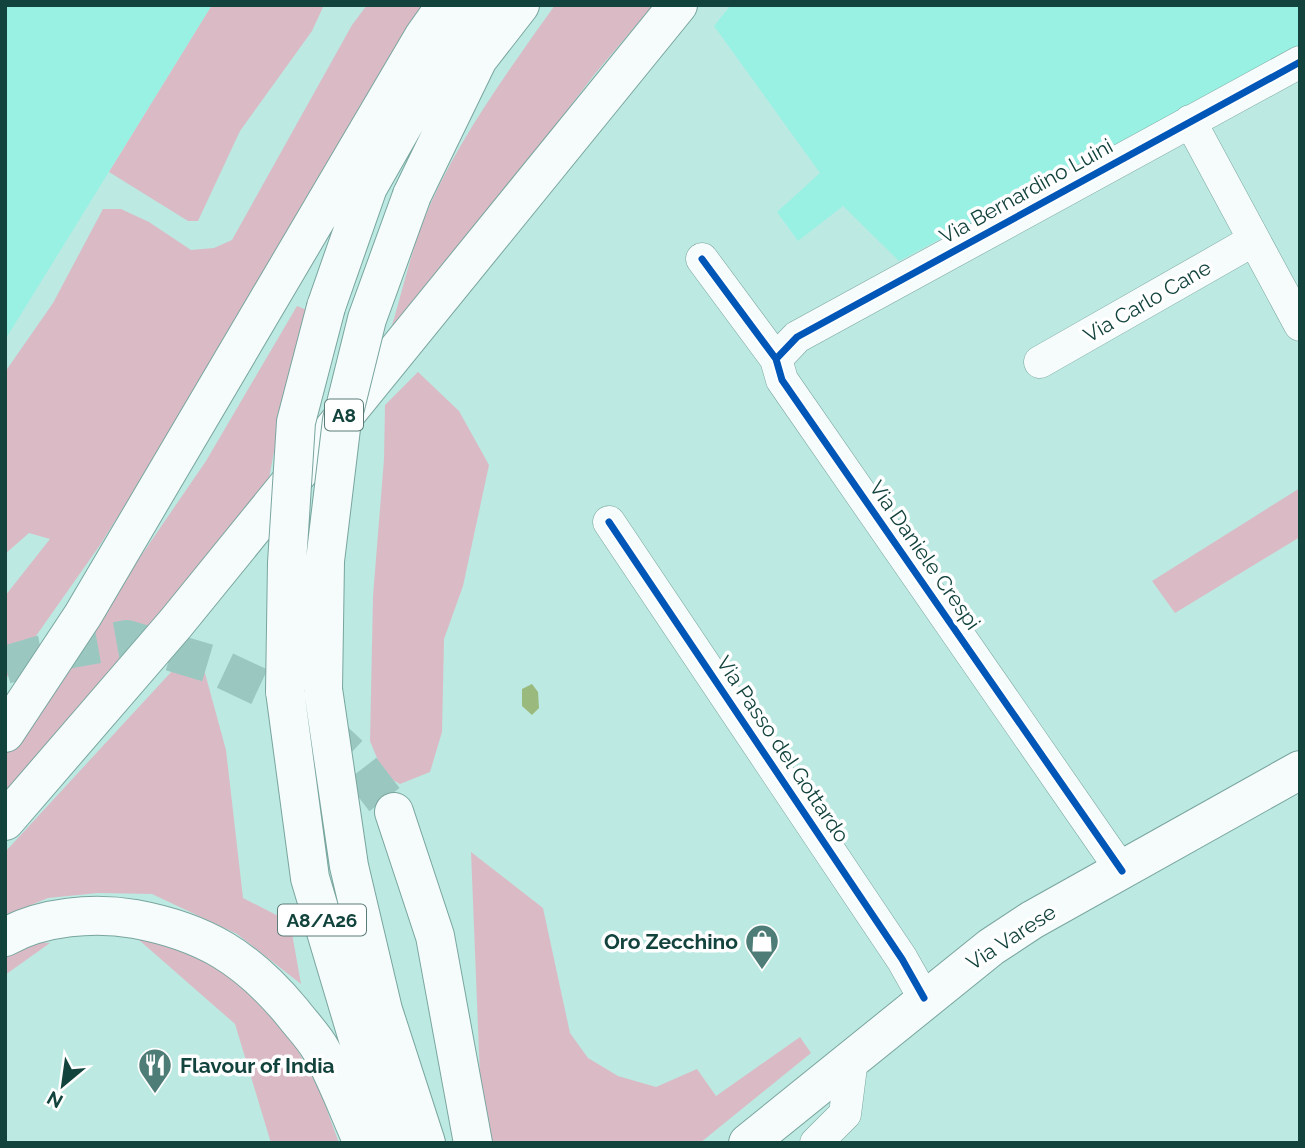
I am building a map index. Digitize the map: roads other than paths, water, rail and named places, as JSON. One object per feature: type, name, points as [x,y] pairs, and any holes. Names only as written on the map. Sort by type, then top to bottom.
[{"type":"main road","points":[[5,733],[83,615],[424,36],[446,5]]},
{"type":"main road","name":"A8/A26","points":[[389,1143],[310,878],[285,691],[287,562],[296,422],[326,307],[368,187],[445,52],[477,5]]},
{"type":"main road","points":[[426,1143],[383,1010],[349,866],[323,689],[325,561],[342,420],[367,318],[412,195],[478,59],[520,5]]},
{"type":"main road","name":"A8","points":[[5,821],[176,623],[678,5]]},
{"type":"main road","name":"Via Varese","points":[[748,1143],[924,998],[1032,920],[1300,770]]},
{"type":"main road","points":[[394,812],[435,936],[452,1016],[472,1143]]},
{"type":"main road","points":[[5,937],[52,922],[107,914],[157,923],[206,939],[241,960],[267,982],[321,1049],[363,1143]]},
{"type":"street","name":"Via Bernardino Luini","points":[[776,359],[797,337],[1300,62]]},
{"type":"street","points":[[1190,121],[1300,325]]},
{"type":"street","name":"Via Carlo Cane","points":[[1040,362],[1254,240]]},
{"type":"street","name":"Via Daniele Crespi","points":[[702,259],[776,359],[782,380],[1122,871]]},
{"type":"street","name":"Via Passo del Gottardo","points":[[609,522],[902,959],[924,998]]},
{"type":"street","points":[[816,1143],[845,1114],[852,1059]]},
{"type":"tunnel","points":[[5,665],[39,655],[127,639],[211,664],[294,703],[351,756],[394,812]]},
{"type":"place","name":"Oro Zecchino","points":[[762,971]]},
{"type":"place","name":"Flavour of India","points":[[155,1095]]}]
